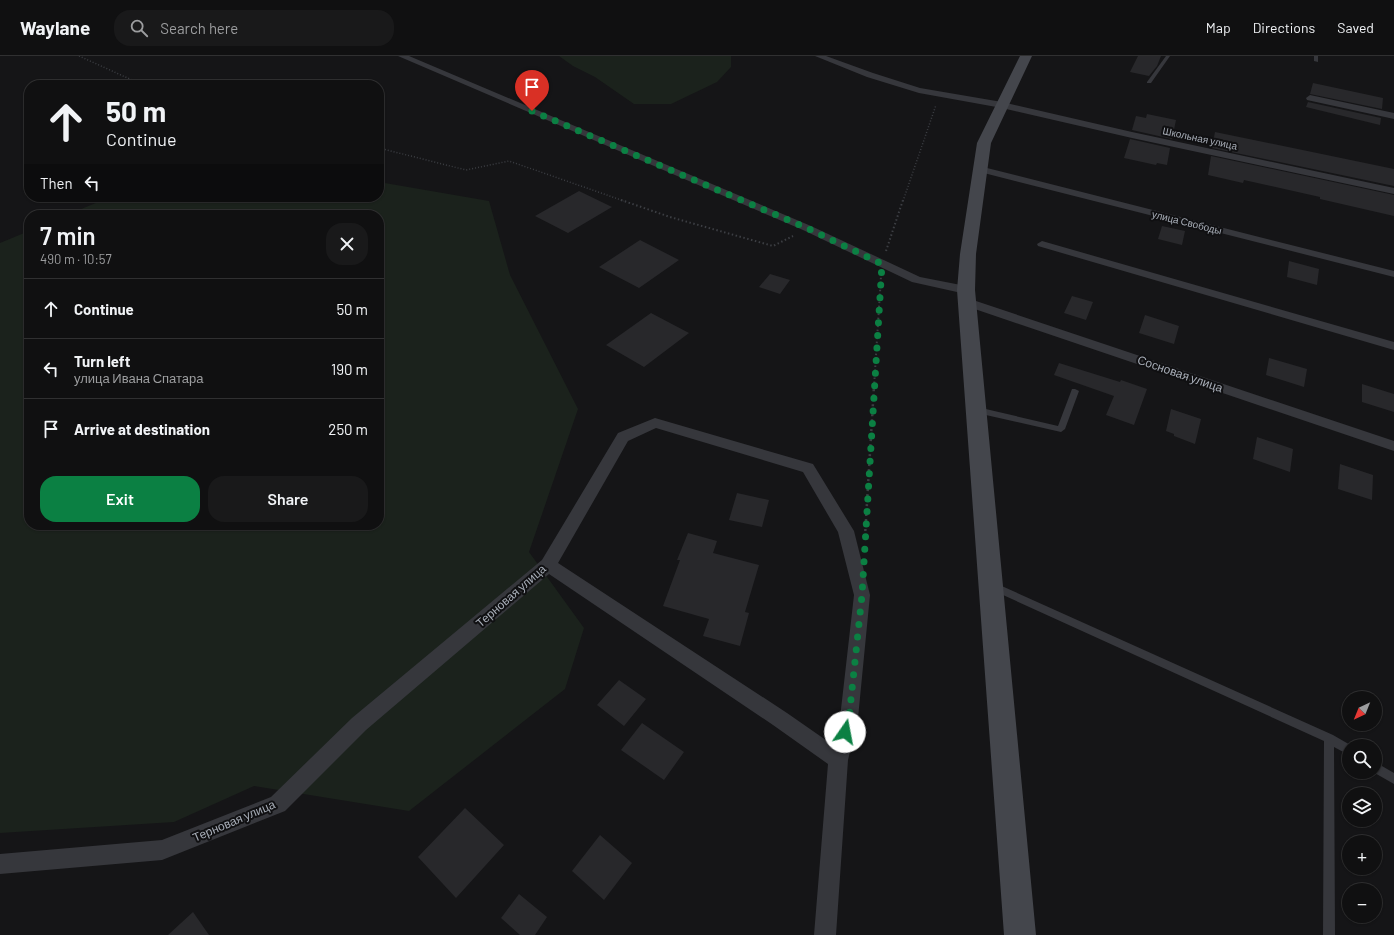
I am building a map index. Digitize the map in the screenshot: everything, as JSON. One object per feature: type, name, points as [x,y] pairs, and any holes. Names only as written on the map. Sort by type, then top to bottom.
[{"type":"main road","points":[[1020,935],[966,296],[968,254],[979,169],[984,143],[1026,56]]},
{"type":"street","name":"Сосновая улица","points":[[402,56],[807,228],[916,280],[939,286],[1394,446]]},
{"type":"street","name":"Школьная улица","points":[[819,56],[870,75],[919,90],[1002,105],[1132,135],[1394,191]]},
{"type":"street","points":[[1310,98],[1394,116]]},
{"type":"street","name":"улица Свободы","points":[[979,169],[1394,274]]},
{"type":"street","points":[[1042,244],[1394,346]]},
{"type":"street","name":"Терновая улица","points":[[0,864],[162,850],[278,804],[359,724],[548,566],[623,437],[655,423],[808,468],[846,531],[862,595],[849,718],[838,760],[825,935]]},
{"type":"street","points":[[548,566],[780,719],[838,760]]},
{"type":"lane","points":[[1149,82],[1168,56]]},
{"type":"lane","points":[[976,410],[1061,429],[1074,391]]},
{"type":"lane","points":[[990,585],[1329,738],[1342,746]]},
{"type":"lane","points":[[1329,738],[1329,935]]},
{"type":"lane","points":[[1382,771],[1394,779]]},
{"type":"path","points":[[79,56],[132,80]]},
{"type":"path","points":[[865,540],[882,264],[940,93]]},
{"type":"path","points":[[384,149],[466,170],[509,160],[670,217],[773,246],[807,228]]},
{"type":"shaded area","points":[[559,56],[731,56],[731,67],[717,82],[671,104],[634,104],[595,77],[573,66]]},
{"type":"shaded area","points":[[384,183],[489,201],[510,275],[578,409],[529,552],[584,628],[565,689],[409,811],[254,786],[174,822],[0,833],[0,243],[24,233],[24,530],[384,530],[384,210],[79,210],[98,202],[384,202]]},
{"type":"building","points":[[1138,56],[1161,56],[1157,66],[1149,76],[1130,72]]},
{"type":"building","points":[[1313,83],[1383,98],[1382,109],[1310,94]]},
{"type":"building","points":[[1308,102],[1381,118],[1380,125],[1306,107]]},
{"type":"building","points":[[1147,114],[1176,120],[1172,139],[1132,130],[1136,116],[1146,118]]},
{"type":"building","points":[[1215,132],[1394,169],[1394,186],[1212,148]]},
{"type":"building","points":[[1130,139],[1170,148],[1167,165],[1157,163],[1156,165],[1124,158]]},
{"type":"building","points":[[1211,156],[1394,195],[1394,216],[1320,199],[1320,197],[1244,180],[1243,183],[1208,175]]},
{"type":"building","points":[[579,191],[612,207],[568,233],[535,216]]},
{"type":"building","points":[[1162,226],[1185,231],[1182,245],[1158,239]]},
{"type":"building","points":[[640,240],[679,260],[639,288],[599,267]]},
{"type":"building","points":[[1289,261],[1319,269],[1317,285],[1287,277]]},
{"type":"building","points":[[770,274],[790,280],[780,294],[759,287]]},
{"type":"building","points":[[1072,296],[1093,302],[1086,320],[1064,313]]},
{"type":"building","points":[[651,313],[689,333],[644,367],[606,345]]},
{"type":"building","points":[[1145,315],[1179,326],[1174,344],[1139,333]]},
{"type":"building","points":[[1269,358],[1307,369],[1304,387],[1266,375]]},
{"type":"building","points":[[1059,363],[1120,382],[1121,380],[1147,389],[1134,425],[1106,415],[1114,396],[1054,375]]},
{"type":"building","points":[[1362,384],[1394,394],[1394,412],[1362,402]]},
{"type":"building","points":[[1171,409],[1201,419],[1195,444],[1174,436],[1174,434],[1166,431]]},
{"type":"building","points":[[1257,437],[1293,449],[1290,472],[1253,459]]},
{"type":"building","points":[[1340,464],[1373,475],[1372,500],[1338,489]]},
{"type":"building","points":[[737,493],[769,500],[762,527],[729,520]]},
{"type":"building","points":[[688,533],[717,541],[713,553],[759,565],[745,612],[749,613],[740,646],[703,636],[709,619],[663,606],[680,560],[677,560]]},
{"type":"building","points":[[619,680],[646,699],[624,726],[597,705]]},
{"type":"building","points":[[642,723],[684,752],[664,780],[621,750]]},
{"type":"building","points":[[465,808],[504,845],[456,898],[418,857]]},
{"type":"building","points":[[600,835],[632,863],[604,900],[572,871]]},
{"type":"building","points":[[519,894],[547,917],[535,935],[520,935],[501,918]]},
{"type":"building","points":[[193,912],[209,935],[168,935]]},
{"type":"route","points":[[532,111],[807,228],[882,264],[862,595],[849,718],[845,732]]}]
